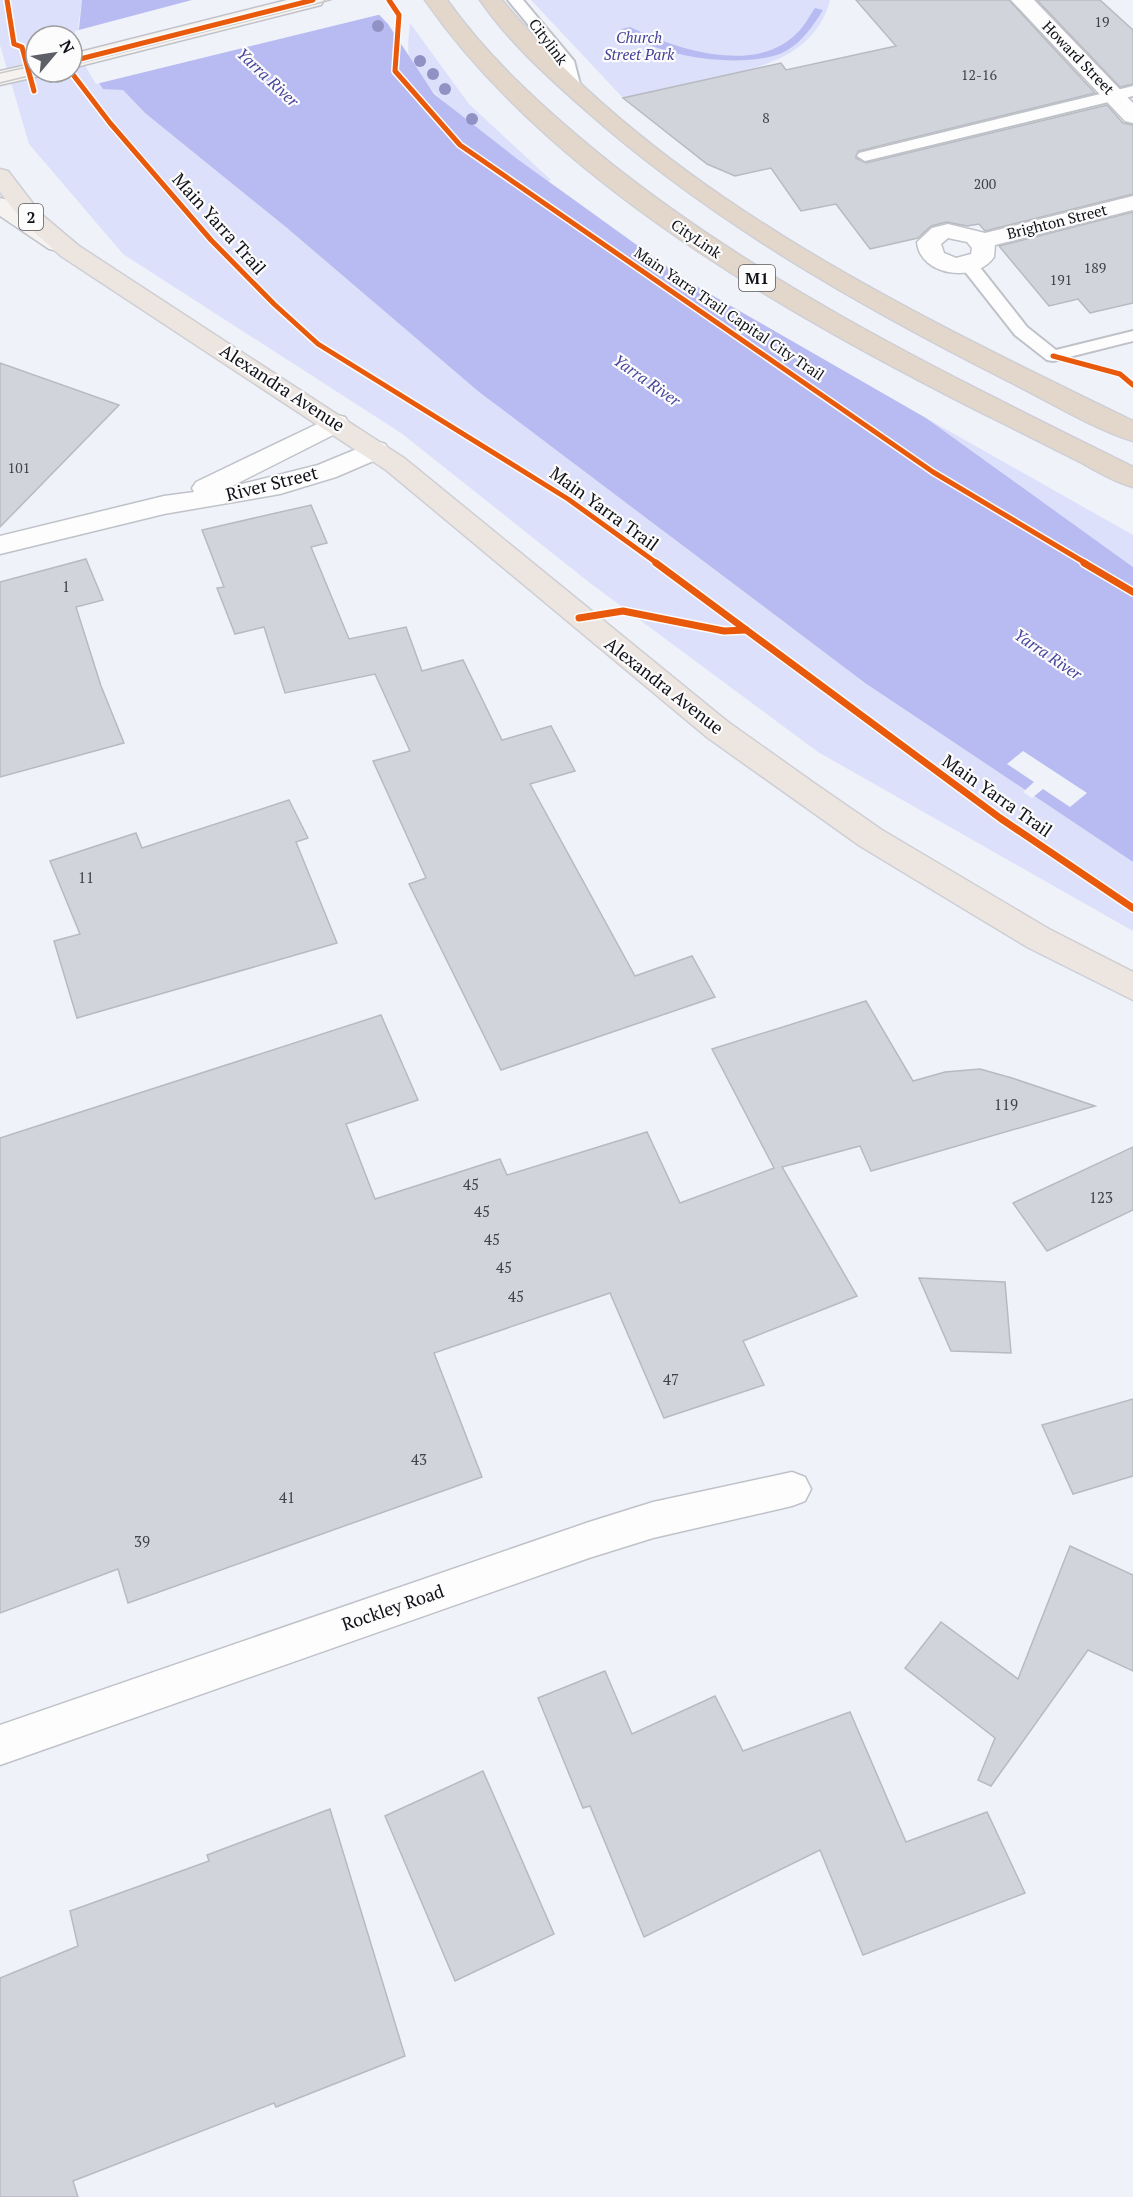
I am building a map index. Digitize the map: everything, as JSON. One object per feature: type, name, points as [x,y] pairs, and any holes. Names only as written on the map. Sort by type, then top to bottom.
[{"type":"highway","name":"CityLink","points":[[436,0],[486,60],[547,122],[592,161],[688,234],[803,307],[888,354],[1133,478]]},
{"type":"highway","name":"M1","points":[[491,0],[573,88],[691,184],[801,258],[921,326],[1133,432]]},
{"type":"main road","points":[[84,58],[313,0]]},
{"type":"main road","points":[[0,78],[24,73]]},
{"type":"main road","name":"Alexandra Avenue","points":[[0,176],[33,219],[70,251]]},
{"type":"main road","name":"Alexandra Avenue","points":[[0,204],[376,450],[718,730],[871,838],[1038,938],[1133,987]]},
{"type":"street","name":"Howard Street","points":[[1022,0],[1123,94],[1133,116]]},
{"type":"street","name":"Brighton Street","points":[[969,264],[982,257],[984,247],[981,241],[1133,202]]},
{"type":"street","points":[[969,264],[942,262],[930,254],[929,242],[940,233],[948,231],[966,233],[981,241]]},
{"type":"street","name":"River Street","points":[[164,505],[232,476],[336,423]]},
{"type":"street","name":"River Street","points":[[0,545],[164,505],[240,495],[280,485],[327,471],[376,450]]},
{"type":"street","name":"Rockley Road","points":[[0,1745],[589,1540],[652,1520],[792,1489]]},
{"type":"lane","name":"Citylink","points":[[515,0],[566,61],[573,88]]},
{"type":"lane","points":[[866,156],[1123,94]]},
{"type":"lane","points":[[969,264],[1022,331],[1053,356],[1133,336]]},
{"type":"green space","points":[[0,0],[82,0],[78,24],[24,24],[24,84],[84,84],[84,35],[123,90],[145,113],[287,228],[479,392],[865,683],[1133,862],[1133,931],[818,752],[590,583],[401,433],[123,254],[29,144],[0,45]]},
{"type":"green space","name":"Church Street Park","points":[[531,0],[830,0],[822,20],[811,36],[780,58],[743,71],[623,98]]},
{"type":"green space","points":[[410,23],[469,104],[551,180],[548,181],[492,141],[430,88],[416,71],[409,56]]},
{"type":"green space","points":[[926,418],[1133,535],[1133,567]]},
{"type":"water","name":"Yarra River","points":[[82,0],[365,0],[388,24],[434,94],[516,158],[684,279],[926,418],[1133,567],[1133,862],[865,683],[479,392],[287,228],[145,113],[123,90],[103,89],[84,59],[84,24],[80,24]]},
{"type":"pier","points":[[192,0],[369,0],[382,14],[96,84],[84,64],[84,29]]},
{"type":"pier","points":[[1023,751],[1087,793],[1070,807],[1043,789],[1032,798],[1023,792],[1034,782],[1007,764]]},
{"type":"building","points":[[856,0],[1009,0],[1095,93],[858,151],[856,158],[866,163],[1107,105],[1123,123],[1133,125],[1133,194],[985,231],[979,224],[967,226],[947,222],[931,226],[918,238],[870,249],[836,204],[801,211],[771,168],[735,176],[707,164],[623,98],[781,63],[786,70],[896,46]]},
{"type":"building","points":[[1037,0],[1100,0],[1133,30],[1133,84],[1120,87]]},
{"type":"building","points":[[1133,212],[1133,303],[1090,313],[1078,299],[1049,306],[999,246]]},
{"type":"building","points":[[0,363],[119,405],[0,527]]},
{"type":"building","points":[[311,505],[327,543],[311,547],[349,639],[406,627],[422,671],[463,660],[502,740],[551,726],[575,771],[530,784],[635,976],[692,956],[715,997],[501,1070],[409,884],[426,878],[373,761],[410,751],[375,674],[285,693],[264,627],[235,634],[217,588],[224,587],[202,530]]},
{"type":"building","points":[[86,559],[103,600],[76,607],[101,686],[124,743],[0,777],[0,582]]},
{"type":"building","points":[[289,800],[308,838],[296,842],[337,943],[77,1018],[54,941],[80,934],[50,861],[136,833],[142,848]]},
{"type":"building","points":[[866,1001],[913,1081],[945,1072],[980,1069],[1095,1106],[871,1171],[860,1146],[782,1167],[857,1296],[743,1341],[764,1385],[664,1418],[610,1293],[434,1353],[482,1477],[128,1603],[118,1569],[0,1613],[0,1138],[381,1015],[418,1100],[346,1124],[375,1199],[500,1159],[507,1175],[647,1132],[680,1203],[774,1168],[712,1049]]},
{"type":"building","points":[[1133,1147],[1133,1210],[1047,1251],[1013,1203]]},
{"type":"building","points":[[919,1278],[1005,1282],[1011,1353],[951,1351]]},
{"type":"building","points":[[1133,1399],[1133,1476],[1073,1494],[1042,1425]]},
{"type":"building","points":[[1070,1546],[1133,1575],[1133,1671],[1088,1650],[991,1786],[978,1780],[995,1738],[905,1668],[941,1622],[1018,1679]]},
{"type":"building","points":[[605,1671],[632,1734],[715,1696],[743,1751],[850,1712],[906,1842],[987,1812],[1025,1893],[863,1955],[820,1850],[644,1937],[590,1806],[583,1808],[538,1698]]},
{"type":"building","points":[[483,1771],[554,1934],[455,1981],[385,1816]]},
{"type":"building","points":[[330,1809],[405,2056],[276,2107],[274,2103],[73,2181],[78,2197],[0,2197],[0,1978],[78,1946],[70,1911],[209,1861],[207,1855]]},
{"type":"waterway","points":[[626,29],[649,40],[703,56],[731,59],[758,57],[782,49],[803,34],[818,10]]},
{"type":"tram line","points":[[84,62],[331,0]]},
{"type":"tram line","points":[[0,73],[24,68]]},
{"type":"tram line","points":[[0,83],[24,77]]},
{"type":"cycle path","points":[[7,0],[14,44],[22,47],[34,91]]},
{"type":"cycle path","points":[[84,58],[313,0]]},
{"type":"cycle path","name":"Main Yarra Trail Capital City Trail","points":[[389,0],[399,15],[395,71],[460,145],[933,472],[1133,592]]},
{"type":"cycle path","name":"Main Yarra Trail","points":[[80,84],[110,123],[211,240],[252,283],[318,344],[568,499],[847,702],[1000,818],[1133,908]]},
{"type":"cycle path","points":[[1053,356],[1120,374],[1133,385]]},
{"type":"cycle path","points":[[579,618],[623,611],[724,631],[746,630]]}]
